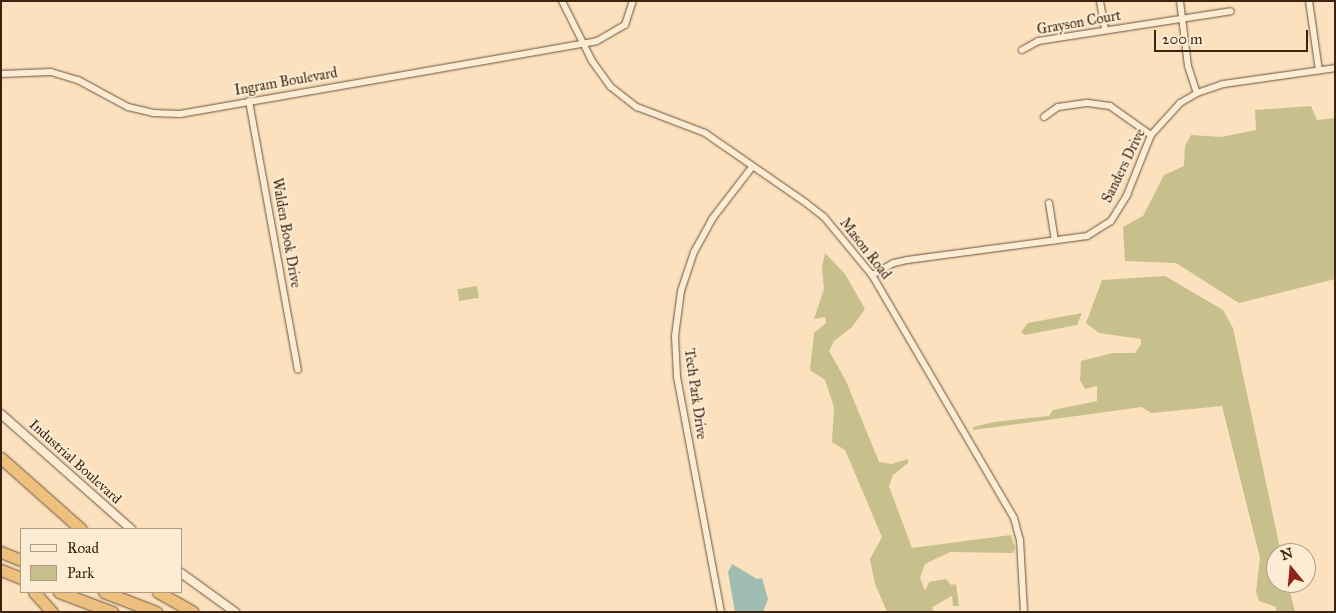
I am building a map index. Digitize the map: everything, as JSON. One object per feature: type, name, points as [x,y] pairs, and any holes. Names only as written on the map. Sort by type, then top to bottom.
[{"type":"highway","points":[[1,458],[80,528]]},
{"type":"highway","points":[[1,552],[20,560]]},
{"type":"highway","points":[[35,593],[52,612]]},
{"type":"highway","points":[[62,593],[112,612]]},
{"type":"highway","points":[[107,593],[156,612]]},
{"type":"highway","points":[[160,593],[193,612]]},
{"type":"street","name":"Mason Road","points":[[562,1],[582,44],[602,77],[624,98],[646,111],[705,133],[824,217],[872,275],[1014,518],[1020,540],[1024,612]]},
{"type":"street","name":"Ingram Boulevard","points":[[1,74],[50,72],[78,80],[128,107],[164,115],[582,44],[618,32],[625,25],[633,1]]},
{"type":"street","points":[[1100,1],[1105,30]]},
{"type":"street","points":[[1180,1],[1188,66],[1197,92]]},
{"type":"street","points":[[1309,1],[1319,70]]},
{"type":"street","name":"Grayson Court","points":[[1022,50],[1038,41],[1231,11]]},
{"type":"street","name":"Sanders Drive","points":[[872,275],[894,263],[1087,236],[1111,221],[1127,195],[1151,135],[1180,103],[1197,92],[1224,84],[1335,68]]},
{"type":"street","name":"Walden Book Drive","points":[[249,102],[298,370]]},
{"type":"street","points":[[1044,117],[1058,108],[1088,103],[1110,106],[1151,135]]},
{"type":"street","name":"Tech Park Drive","points":[[721,612],[677,376],[675,336],[681,291],[698,244],[723,203],[752,166]]},
{"type":"street","points":[[1050,203],[1055,241]]},
{"type":"street","name":"Industrial Boulevard","points":[[1,414],[130,528]]},
{"type":"street","points":[[182,574],[235,612]]},
{"type":"green space","points":[[1311,106],[1317,120],[1335,118],[1335,279],[1239,303],[1176,263],[1125,261],[1123,227],[1143,216],[1164,175],[1184,166],[1185,146],[1191,135],[1221,137],[1256,130],[1255,110]]},
{"type":"green space","points":[[825,253],[845,274],[865,309],[852,327],[834,341],[829,351],[846,381],[879,462],[892,464],[908,459],[908,463],[893,475],[889,486],[912,548],[1011,535],[1015,548],[1013,553],[950,552],[925,564],[920,578],[925,591],[929,582],[946,579],[951,585],[956,584],[959,606],[953,606],[952,596],[932,607],[934,612],[887,612],[875,584],[870,559],[882,537],[845,450],[832,442],[834,407],[825,380],[810,370],[814,333],[826,323],[825,317],[814,319],[824,289],[822,267]]},
{"type":"green space","points":[[1165,276],[1223,310],[1233,328],[1279,543],[1266,543],[1266,593],[1290,593],[1295,612],[1276,612],[1276,607],[1259,601],[1256,592],[1260,558],[1222,406],[1151,413],[1142,407],[973,430],[973,427],[994,422],[1049,416],[1053,410],[1097,401],[1097,386],[1085,389],[1080,380],[1081,361],[1113,353],[1135,353],[1141,344],[1141,339],[1099,333],[1086,323],[1102,280]]},
{"type":"green space","points":[[477,286],[479,298],[459,301],[457,289]]},
{"type":"green space","points":[[1082,313],[1077,325],[1025,335],[1021,332],[1028,323]]},
{"type":"water","points":[[732,564],[757,579],[762,578],[768,599],[763,612],[735,612],[728,572]]}]
